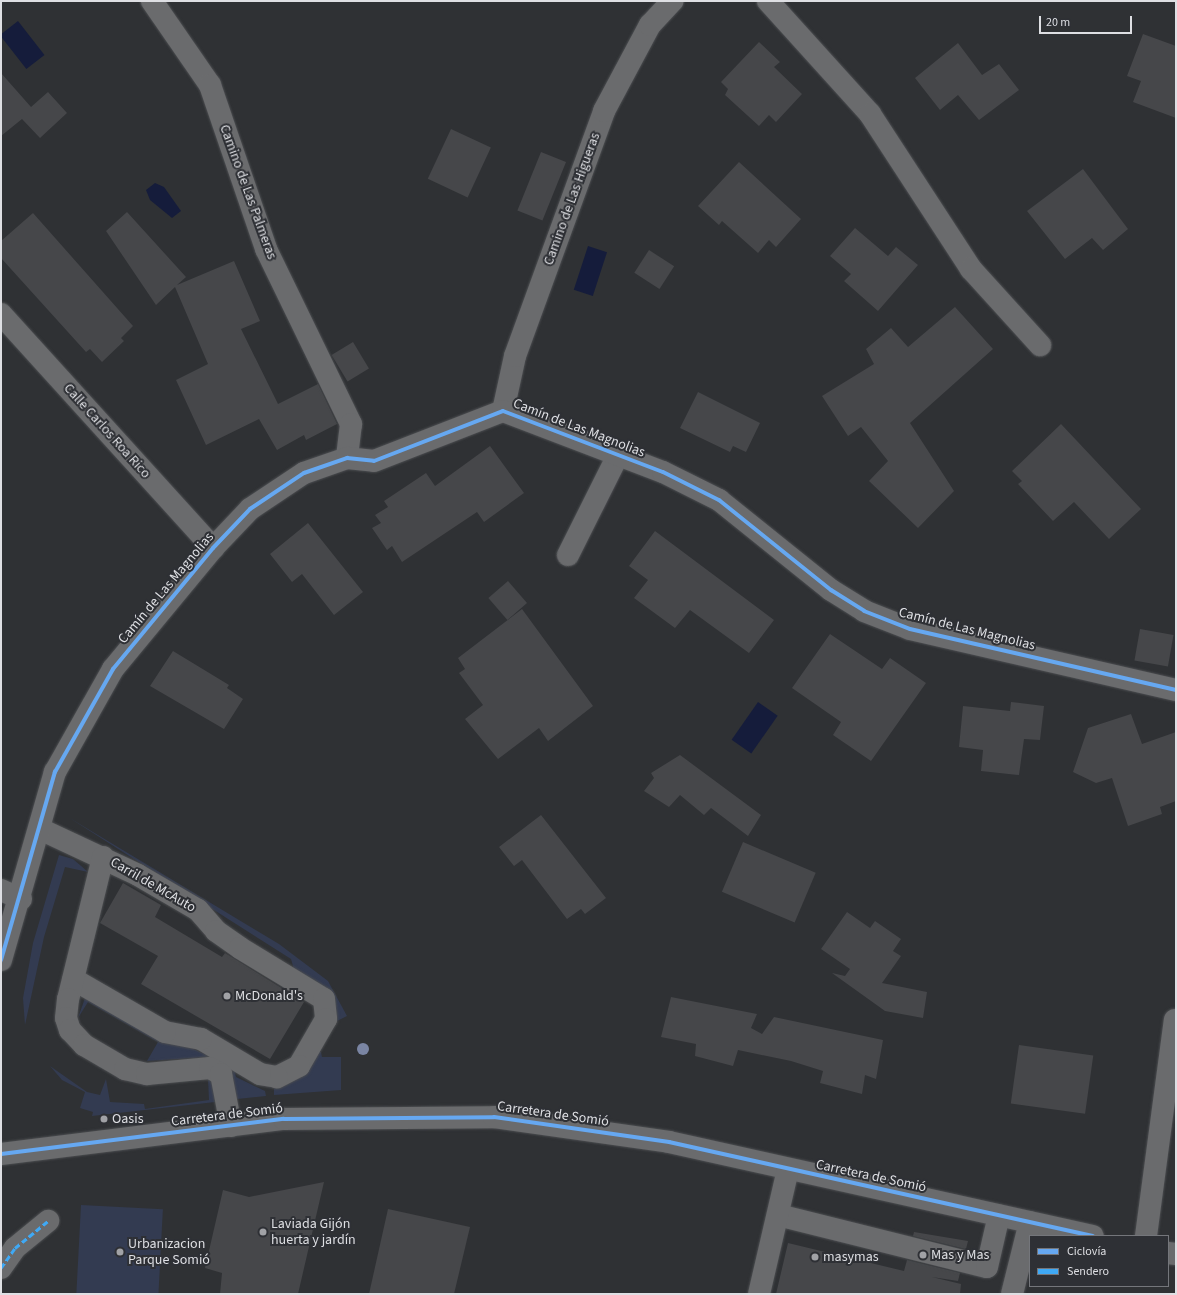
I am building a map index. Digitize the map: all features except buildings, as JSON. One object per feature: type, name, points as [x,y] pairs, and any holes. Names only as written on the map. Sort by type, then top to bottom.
[{"type":"street","name":"Camino de Las Palmeras","points":[[152,1],[210,85],[266,249],[351,424],[347,458]]},
{"type":"street","points":[[768,1],[870,114],[971,269],[1040,346]]},
{"type":"street","name":"Camino de Las Higueras","points":[[503,411],[515,356],[604,111],[650,25],[664,5]]},
{"type":"street","name":"Calle Carlos Roa Rico","points":[[1,314],[213,548]]},
{"type":"street","name":"Camín de Las Magnolias","points":[[1,960],[21,899],[55,772],[113,669],[213,548],[250,509],[304,473],[347,458],[374,461],[503,411],[663,472],[720,500],[831,590],[864,611],[910,629],[1176,690]]},
{"type":"street","points":[[568,555],[618,455]]},
{"type":"street","points":[[40,829],[103,857],[73,978],[66,1018],[70,1030],[84,1045],[125,1069],[147,1074],[210,1068],[221,1074],[231,1126]]},
{"type":"street","name":"Carril de McAuto","points":[[73,978],[165,1032],[201,1039],[260,1074],[277,1078],[299,1066],[326,1020],[324,999],[240,948],[216,931],[198,910],[103,857]]},
{"type":"street","points":[[1,890],[21,899]]},
{"type":"street","points":[[1146,1235],[1175,1020]]},
{"type":"street","name":"Carretera de Somió","points":[[1,1154],[284,1119],[372,1116],[494,1117],[669,1142],[1088,1235]]},
{"type":"street","points":[[759,1294],[788,1169]]},
{"type":"street","points":[[778,1215],[987,1267],[1000,1215]]},
{"type":"street","points":[[1,1268],[15,1248],[48,1222]]},
{"type":"street","points":[[1012,1294],[1030,1222]]},
{"type":"shaded area","points":[[18,21],[44,55],[26,69],[1,37],[1,34]]},
{"type":"shaded area","points":[[155,183],[164,187],[181,211],[172,218],[150,200],[146,190]]},
{"type":"shaded area","points":[[588,246],[607,252],[593,296],[574,290]]},
{"type":"shaded area","points":[[758,702],[778,716],[751,753],[732,740]]},
{"type":"shaded area","points":[[68,817],[279,944],[328,981],[347,1016],[337,1021],[333,996],[295,973],[291,959]]},
{"type":"shaded area","points":[[59,855],[73,859],[88,872],[65,867],[44,937],[25,1025],[23,998],[33,943]]},
{"type":"shaded area","points":[[85,998],[234,1068],[236,1077],[265,1091],[266,1096],[237,1099],[231,1070],[209,1057],[147,1061],[158,1042],[88,1002],[78,1018]]},
{"type":"shaded area","points":[[317,1052],[321,1052],[322,1057],[341,1057],[341,1090],[274,1095],[274,1085]]},
{"type":"shaded area","points":[[50,1066],[87,1092],[100,1095],[106,1079],[110,1102],[144,1104],[145,1109],[209,1100],[208,1079],[213,1082],[215,1102],[92,1116],[93,1112],[80,1108],[85,1092],[62,1080]]},
{"type":"shaded area","name":"Urbanizacion Parque Somió","points":[[81,1205],[163,1209],[158,1294],[76,1294]]},
{"type":"marked path","points":[[1,1268],[15,1248],[48,1221]]},
{"type":"cycle path","points":[[1,960],[55,772],[113,669],[213,548],[250,509],[304,473],[347,458],[374,461],[503,411],[663,472],[719,500],[831,590],[864,611],[910,629],[1176,690]]},
{"type":"cycle path","points":[[1,1154],[284,1119],[494,1117],[669,1142],[1088,1235]]},
{"type":"place","name":"McDonald's","points":[[227,996]]},
{"type":"place","name":"Oasis","points":[[104,1119]]},
{"type":"place","name":"Laviada Gijón huerta y jardín","points":[[263,1232]]},
{"type":"place","name":"Urbanizacion Parque Somió","points":[[120,1252]]},
{"type":"place","name":"Mas y Mas","points":[[923,1255]]},
{"type":"place","name":"masymas","points":[[815,1257]]}]
